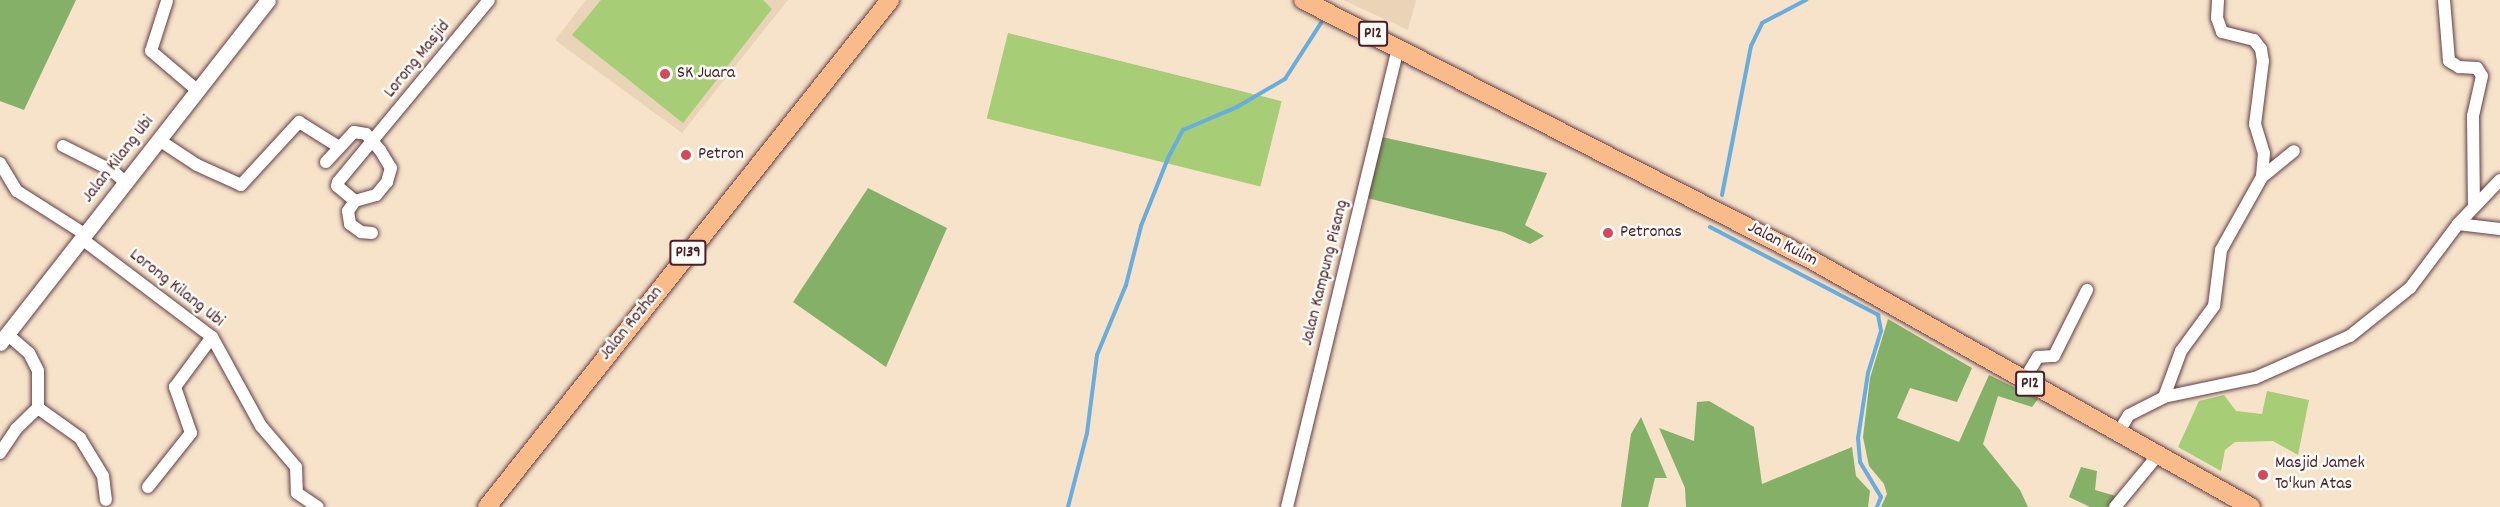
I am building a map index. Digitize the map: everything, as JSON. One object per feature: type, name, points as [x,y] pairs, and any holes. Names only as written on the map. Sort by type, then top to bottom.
[{"type":"main road","name":"Jalan Rozhan","points":[[487,507],[890,0]]},
{"type":"main road","name":"Jalan Kulim","points":[[1303,0],[1810,259],[2251,507]]},
{"type":"street","name":"Jalan Kilang Ubi","points":[[3,338],[268,0]]},
{"type":"street","name":"Lorong Masjid","points":[[355,201],[337,186],[338,182],[489,0]]},
{"type":"street","points":[[2218,0],[2217,18],[2223,32],[2254,40],[2261,49],[2264,61],[2255,124],[2264,153],[2262,177]]},
{"type":"street","points":[[2444,0],[2449,61],[2459,67],[2477,68],[2482,76],[2473,116],[2474,206]]},
{"type":"street","points":[[167,1],[150,46],[151,51],[198,92]]},
{"type":"street","name":"Jalan Kampung Pisang","points":[[1287,507],[1398,47]]},
{"type":"street","points":[[159,140],[197,165],[241,184],[299,122],[339,147]]},
{"type":"street","points":[[326,162],[354,132],[366,134],[373,140],[391,173],[376,195],[355,201],[347,220],[361,232],[372,233]]},
{"type":"street","points":[[63,146],[113,171],[126,183]]},
{"type":"street","points":[[2164,397],[2181,351],[2214,306],[2221,250],[2262,177],[2294,151]]},
{"type":"street","name":"Lorong Kilang Ubi","points":[[0,163],[17,191],[84,237],[212,337],[261,426],[296,466],[297,493],[318,507]]},
{"type":"street","points":[[2118,433],[2129,415],[2164,397],[2255,378],[2350,336],[2410,288],[2458,224],[2500,180]]},
{"type":"street","points":[[2458,224],[2500,229]]},
{"type":"street","points":[[2025,380],[2038,357],[2054,356],[2087,290]]},
{"type":"street","points":[[148,487],[191,433],[175,387],[212,337]]},
{"type":"street","points":[[0,453],[16,429],[38,408],[38,371],[29,353],[3,338]]},
{"type":"street","points":[[38,408],[80,438],[103,476],[106,500]]},
{"type":"street","points":[[2115,507],[2158,455]]},
{"type":"shaded area","name":"SK Juara","points":[[586,0],[788,0],[682,133],[555,40]]},
{"type":"shaded area","points":[[1343,0],[1416,0],[1408,30]]},
{"type":"green space","points":[[0,0],[76,0],[24,110],[0,101]]},
{"type":"green space","name":"SK Juara","points":[[601,0],[763,0],[772,9],[683,123],[572,35]]},
{"type":"green space","points":[[1008,33],[1282,101],[1260,187],[987,118]]},
{"type":"green space","points":[[1382,137],[1547,173],[1525,225],[1544,236],[1530,244],[1503,232],[1367,198]]},
{"type":"green space","points":[[868,188],[947,228],[886,367],[793,302]]},
{"type":"green space","points":[[1888,319],[1972,368],[1957,402],[1910,388],[1897,418],[1959,442],[1989,375],[2038,399],[2032,407],[1998,396],[1983,444],[2020,490],[2028,507],[1881,507],[1887,494],[1884,484],[1869,466],[1863,437],[1870,378]]},
{"type":"green space","points":[[2267,391],[2309,400],[2298,455],[2273,441],[2235,442],[2225,450],[2221,471],[2178,447],[2199,401],[2224,395],[2236,411],[2262,414]]},
{"type":"green space","points":[[1709,401],[1754,427],[1762,484],[1852,447],[1856,476],[1870,491],[1868,507],[1686,507],[1685,488],[1659,428],[1694,441],[1697,402]]},
{"type":"green space","points":[[1641,417],[1667,478],[1655,478],[1648,507],[1621,507],[1631,434]]},
{"type":"green space","points":[[2081,467],[2097,471],[2095,490],[2116,496],[2108,507],[2090,507],[2069,497]]},
{"type":"waterway","points":[[1722,195],[1751,46],[1762,23],[1806,0]]},
{"type":"waterway","points":[[1068,507],[1087,433],[1097,355],[1126,285],[1141,226],[1168,158],[1183,130],[1237,107],[1285,79],[1321,23]]},
{"type":"waterway","points":[[1710,227],[1878,315],[1881,331],[1868,373],[1858,438],[1860,462],[1881,497],[1877,507]]},
{"type":"place","name":"SK Juara","points":[[665,74]]},
{"type":"place","name":"Petron","points":[[686,155]]},
{"type":"place","name":"Petronas","points":[[1608,233]]},
{"type":"place","name":"Masjid Jamek To'kun Atas","points":[[2263,475]]}]
